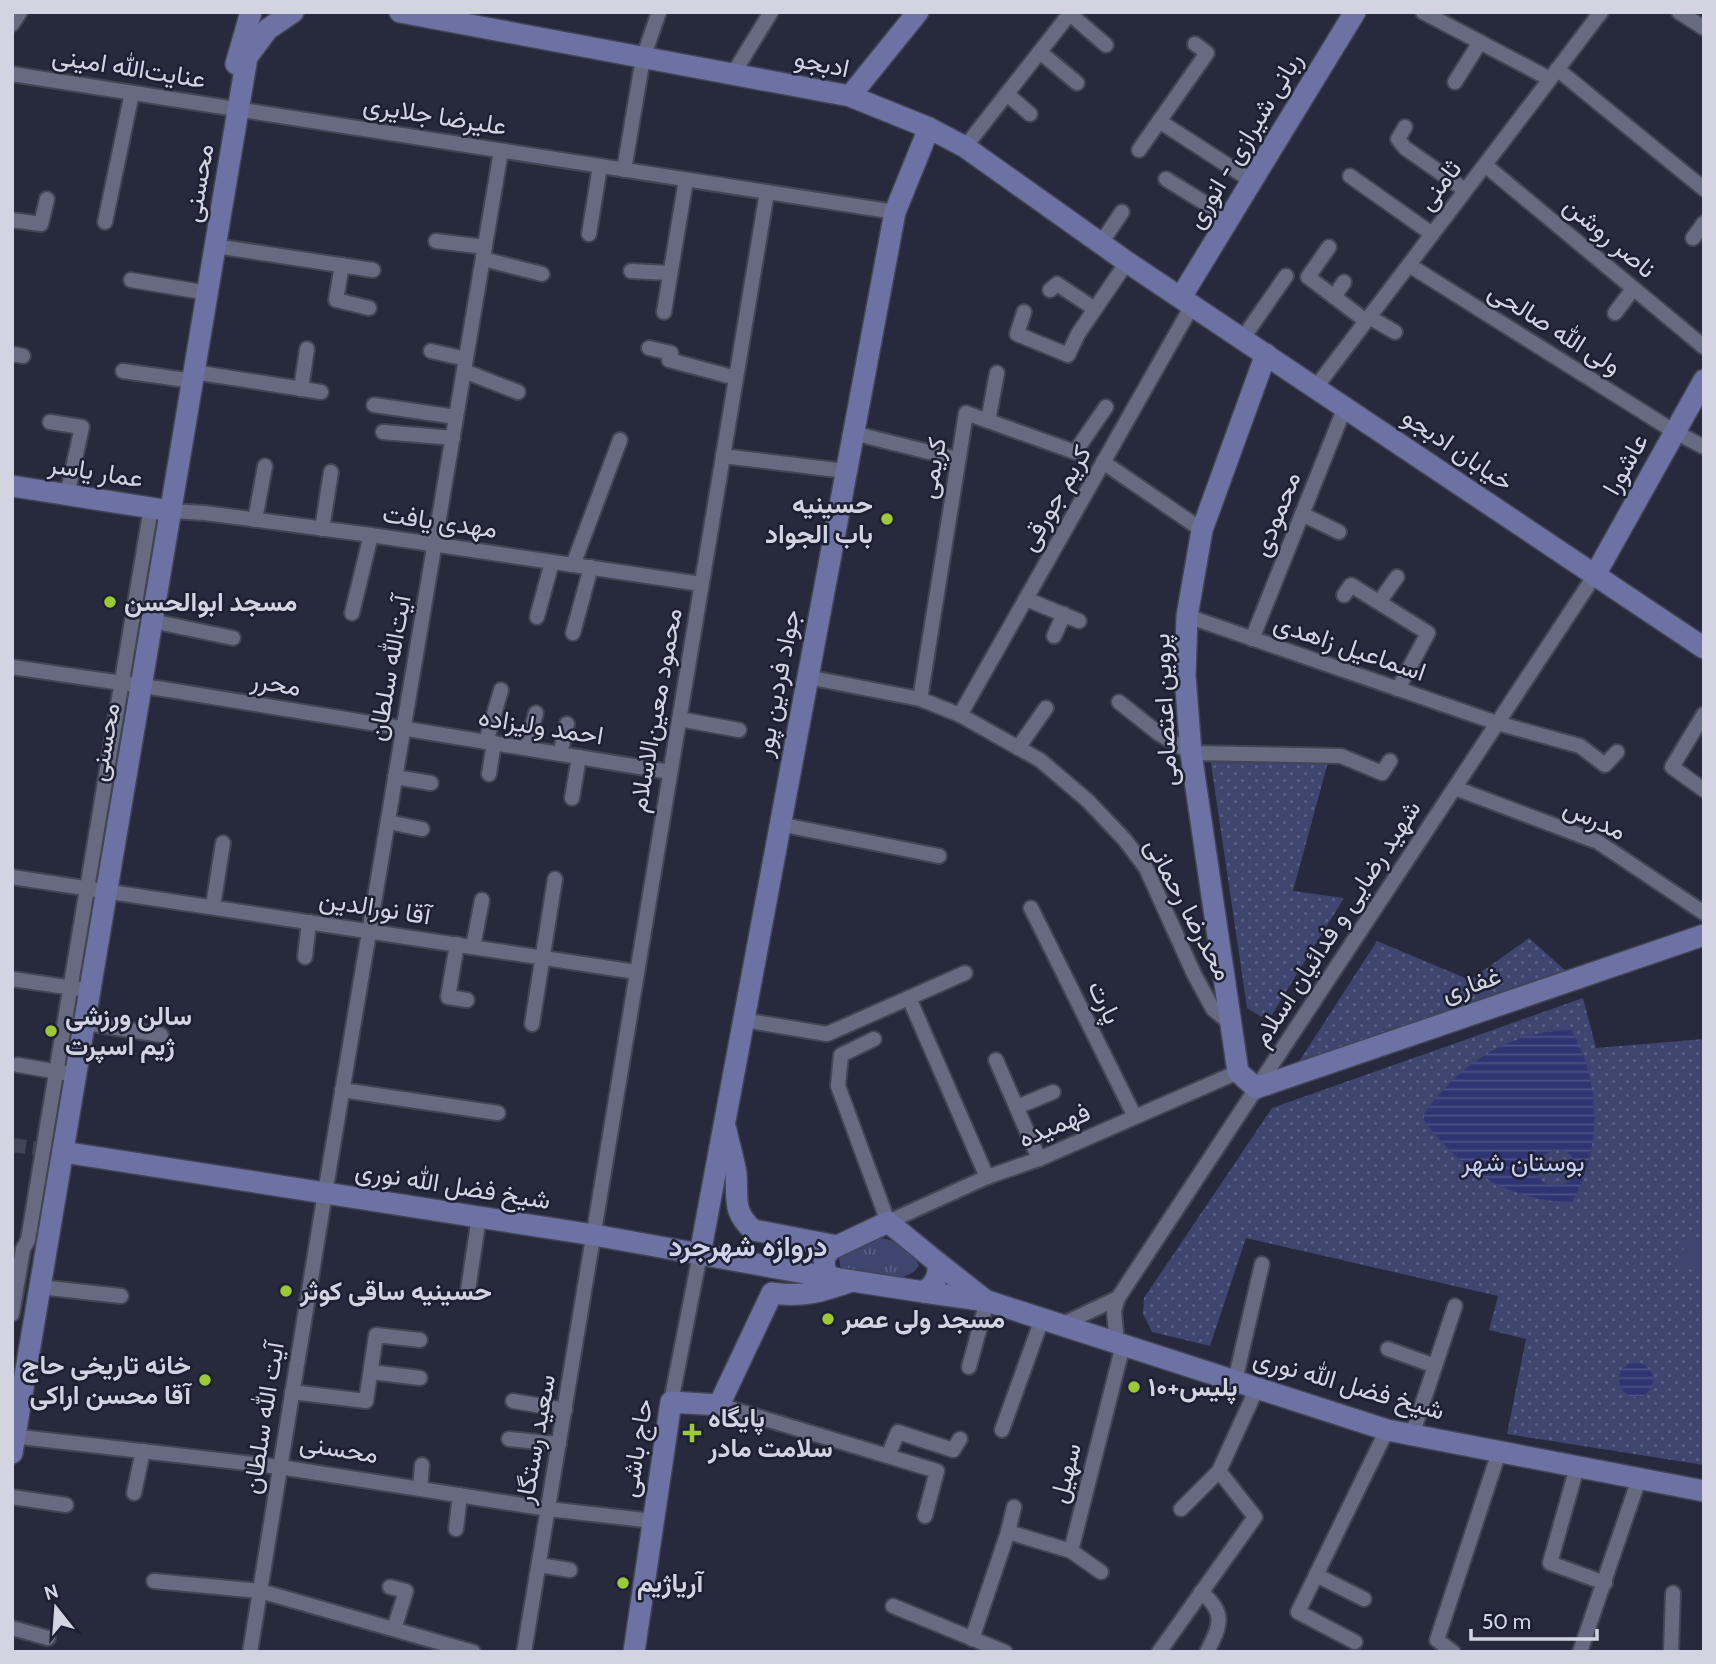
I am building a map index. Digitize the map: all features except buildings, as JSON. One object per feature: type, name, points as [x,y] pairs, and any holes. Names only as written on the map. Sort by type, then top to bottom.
[{"type":"street","points":[[12,24],[20,12]]},
{"type":"street","name":"محسنی","points":[[203,292],[215,246],[237,55],[251,12]]},
{"type":"street","name":"محسنی","points":[[293,12],[268,29],[247,57],[233,108],[190,378],[161,510],[66,1073],[63,1152],[13,1442],[143,1451],[280,1467],[548,1509],[653,1521]]},
{"type":"street","name":"ادبجو","points":[[400,12],[444,16],[643,58],[850,96],[929,128],[965,147],[1127,262],[1187,301]]},
{"type":"street","points":[[624,170],[643,58],[659,12]]},
{"type":"street","points":[[733,74],[771,12]]},
{"type":"street","points":[[850,96],[918,12]]},
{"type":"street","name":"ربانی شیرازی - انوری","points":[[1187,301],[1229,218],[1355,12]]},
{"type":"street","points":[[1423,12],[1553,74],[1704,189]]},
{"type":"street","name":"ثامنی","points":[[1316,387],[1601,12]]},
{"type":"street","points":[[1679,12],[1704,28]]},
{"type":"street","points":[[965,147],[1070,13],[1106,45]]},
{"type":"street","points":[[1455,82],[1480,41]]},
{"type":"street","points":[[1139,150],[1208,53],[1195,44]]},
{"type":"street","points":[[1040,52],[1077,83]]},
{"type":"street","name":"عنایت‌الله امینی","points":[[12,74],[233,108]]},
{"type":"street","points":[[105,222],[132,93]]},
{"type":"street","points":[[1006,94],[1030,114]]},
{"type":"street","name":"علیرضا جلایری","points":[[233,108],[895,212]]},
{"type":"street","points":[[1159,121],[1252,181]]},
{"type":"street","points":[[1405,127],[1398,139],[1405,148],[1465,190]]},
{"type":"street","name":"جواد فردین پور","points":[[700,1254],[895,212],[929,128]]},
{"type":"street","name":"آیت‌الله سلطان","points":[[325,1193],[501,150]]},
{"type":"street","name":"ناصر روشن","points":[[1485,165],[1704,347]]},
{"type":"street","points":[[589,234],[600,166]]},
{"type":"street","points":[[1350,176],[1432,234]]},
{"type":"street","points":[[1166,179],[1229,218]]},
{"type":"street","points":[[664,312],[686,180]]},
{"type":"street","name":"محمود معین‌الاسلام","points":[[594,1235],[767,192]]},
{"type":"street","points":[[12,220],[41,224],[47,200]]},
{"type":"street","points":[[1101,243],[1122,212]]},
{"type":"street","points":[[1693,238],[1704,223]]},
{"type":"street","points":[[436,241],[484,253],[542,274]]},
{"type":"street","points":[[215,246],[373,270]]},
{"type":"street","points":[[1329,247],[1308,277],[1368,319],[1395,332]]},
{"type":"street","points":[[1024,312],[1017,334],[1068,355],[1127,262]]},
{"type":"street","points":[[342,265],[337,300],[369,308]]},
{"type":"street","name":"ولی الله صالحی","points":[[1409,265],[1675,432],[1704,447]]},
{"type":"street","points":[[631,271],[670,274]]},
{"type":"street","points":[[1243,338],[1286,276]]},
{"type":"street","points":[[131,280],[203,292]]},
{"type":"street","points":[[1334,297],[1344,282]]},
{"type":"street","points":[[1050,290],[1057,284],[1095,309]]},
{"type":"street","points":[[1615,313],[1633,289]]},
{"type":"street","name":"خیابان ادبجو","points":[[1187,301],[1704,648]]},
{"type":"street","name":"کریم جورقی","points":[[960,715],[1103,462],[1187,301]]},
{"type":"street","points":[[649,348],[671,354],[669,360],[736,377]]},
{"type":"street","points":[[301,389],[307,349]]},
{"type":"street","points":[[431,351],[518,392]]},
{"type":"street","name":"پروین اعتصامی","points":[[1238,1072],[1191,752],[1185,676],[1187,616],[1202,530],[1266,354]]},
{"type":"street","points":[[123,370],[321,391]]},
{"type":"street","points":[[997,373],[988,421],[1075,452],[1106,407]]},
{"type":"street","name":"عاشورا","points":[[1595,575],[1704,380]]},
{"type":"street","points":[[374,405],[456,417]]},
{"type":"street","name":"محمودی","points":[[1252,639],[1345,407]]},
{"type":"street","name":"کریمی","points":[[920,698],[966,414],[988,421]]},
{"type":"street","points":[[50,422],[82,427],[67,495]]},
{"type":"street","points":[[383,432],[453,438]]},
{"type":"street","points":[[853,433],[957,459]]},
{"type":"street","points":[[573,565],[620,440]]},
{"type":"street","points":[[723,456],[845,471]]},
{"type":"street","points":[[1103,462],[1202,530]]},
{"type":"street","points":[[255,520],[265,466]]},
{"type":"street","points":[[322,529],[331,472]]},
{"type":"street","name":"عمار یاسر","points":[[12,486],[161,510]]},
{"type":"street","name":"محسنی","points":[[132,685],[152,621],[161,510]]},
{"type":"street","name":"مهدی یافت","points":[[161,510],[205,513],[434,544],[701,584]]},
{"type":"street","points":[[1302,514],[1339,532]]},
{"type":"street","points":[[352,613],[370,536]]},
{"type":"street","points":[[537,617],[552,562]]},
{"type":"street","points":[[573,633],[591,567]]},
{"type":"street","name":"شهید رضایی و فدائیان اسلام","points":[[1120,1344],[1114,1311],[1118,1298],[1595,575]]},
{"type":"street","points":[[1379,601],[1398,577]]},
{"type":"street","points":[[1344,595],[1351,584],[1429,633],[1398,689]]},
{"type":"street","points":[[1026,599],[1079,621]]},
{"type":"street","points":[[1054,636],[1064,614]]},
{"type":"street","name":"اسماعیل زاهدی","points":[[1187,616],[1497,723],[1580,746],[1605,765],[1617,752]]},
{"type":"street","points":[[152,621],[233,638]]},
{"type":"street","name":"محرر","points":[[12,667],[403,728]]},
{"type":"street","name":"محدرضا رحمانی","points":[[807,677],[920,698],[960,715],[1040,760],[1088,801],[1125,840],[1146,869],[1213,1009],[1230,1023]]},
{"type":"street","points":[[489,774],[490,743],[500,690]]},
{"type":"street","points":[[1119,702],[1158,733],[1191,752],[1341,756],[1382,772],[1391,761]]},
{"type":"street","points":[[1018,748],[1046,708]]},
{"type":"street","points":[[526,748],[536,713]]},
{"type":"street","points":[[1704,714],[1672,767],[1704,790]]},
{"type":"street","points":[[679,719],[739,730]]},
{"type":"street","points":[[560,754],[567,724]]},
{"type":"street","name":"احمد ولیزاده","points":[[403,728],[670,772]]},
{"type":"street","points":[[572,798],[579,757]]},
{"type":"street","points":[[395,777],[431,783]]},
{"type":"street","name":"مدرس","points":[[1454,788],[1598,842],[1704,913]]},
{"type":"street","points":[[388,822],[422,829]]},
{"type":"street","points":[[779,824],[939,856]]},
{"type":"street","points":[[213,906],[223,844]]},
{"type":"street","name":"آقا نورالدین","points":[[12,877],[636,972]]},
{"type":"street","points":[[533,1024],[555,879]]},
{"type":"street","points":[[473,947],[482,900]]},
{"type":"street","name":"پارت","points":[[1031,908],[1135,1117]]},
{"type":"street","points":[[305,957],[309,922]]},
{"type":"street","name":"غفاری","points":[[1256,1088],[1704,935]]},
{"type":"street","points":[[457,944],[448,997],[467,1000]]},
{"type":"street","points":[[743,1020],[827,1034],[965,973]]},
{"type":"street","points":[[12,979],[80,989]]},
{"type":"street","name":"محسنی","points":[[66,1073],[85,1023],[80,989]]},
{"type":"street","points":[[909,998],[987,1177]]},
{"type":"street","points":[[85,1023],[161,1035]]},
{"type":"street","points":[[843,1279],[825,1272],[823,1262],[827,1253],[888,1222],[838,1086],[841,1055],[874,1039]]},
{"type":"street","points":[[996,1060],[1039,1159]]},
{"type":"street","points":[[12,1314],[23,1249],[28,1240],[66,1073],[18,1065]]},
{"type":"street","points":[[1238,1072],[1256,1088]]},
{"type":"street","name":"فهمیده","points":[[888,1222],[987,1177],[1039,1159],[1238,1072]]},
{"type":"street","points":[[342,1090],[498,1113]]},
{"type":"street","points":[[1017,1107],[1053,1092]]},
{"type":"street","points":[[724,1121],[736,1173],[736,1206],[743,1221],[753,1230],[837,1246]]},
{"type":"street","name":"شیخ فضل الله نوری","points":[[63,1152],[594,1235],[843,1279],[987,1301],[1387,1430],[1704,1491]]},
{"type":"street","name":"آیت الله سلطان","points":[[250,1652],[325,1193]]},
{"type":"street","points":[[468,1290],[479,1217]]},
{"type":"street","name":"شیخ فضل الله نوری","points":[[888,1222],[987,1301]]},
{"type":"street","name":"سعید رستگار","points":[[524,1652],[594,1235]]},
{"type":"street","name":"حاج باشی","points":[[634,1652],[671,1402],[700,1254]]},
{"type":"street","points":[[924,1292],[935,1281],[938,1263]]},
{"type":"street","points":[[1235,1381],[1262,1264]]},
{"type":"street","points":[[719,1405],[772,1293],[793,1296],[811,1294],[843,1279]]},
{"type":"street","points":[[40,1286],[121,1296]]},
{"type":"street","points":[[1002,1430],[1052,1322],[1118,1298]]},
{"type":"street","points":[[969,1367],[987,1301]]},
{"type":"street","points":[[1412,1435],[1455,1306]]},
{"type":"street","points":[[292,1392],[366,1401],[376,1335],[420,1340]]},
{"type":"street","name":"سهیل","points":[[1071,1550],[1120,1344]]},
{"type":"street","points":[[1388,1349],[1435,1366]]},
{"type":"street","points":[[371,1371],[420,1378]]},
{"type":"street","points":[[1181,1509],[1219,1471],[1257,1388]]},
{"type":"street","points":[[513,1401],[565,1410]]},
{"type":"street","points":[[671,1402],[719,1405],[937,1471],[925,1516]]},
{"type":"street","points":[[1354,1642],[1298,1612],[1387,1430]]},
{"type":"street","points":[[888,1456],[898,1432],[953,1450],[961,1439]]},
{"type":"street","points":[[509,1439],[559,1444]]},
{"type":"street","points":[[134,1493],[143,1451]]},
{"type":"street","points":[[1453,1652],[1437,1640],[1499,1452]]},
{"type":"street","points":[[420,1489],[422,1465]]},
{"type":"street","points":[[1577,1467],[1550,1563],[1605,1583]]},
{"type":"street","points":[[1159,1652],[1255,1517],[1219,1471]]},
{"type":"street","points":[[1580,1652],[1639,1479]]},
{"type":"street","points":[[456,1529],[460,1495]]},
{"type":"street","points":[[12,1497],[66,1505]]},
{"type":"street","points":[[972,1639],[1014,1507]]},
{"type":"street","points":[[1008,1532],[1071,1550],[1101,1572]]},
{"type":"street","points":[[539,1565],[570,1570]]},
{"type":"street","points":[[1316,1575],[1364,1599]]},
{"type":"street","points":[[154,1581],[260,1591],[394,1629],[450,1649],[473,1652]]},
{"type":"street","points":[[390,1587],[406,1591],[394,1629]]},
{"type":"street","points":[[1201,1592],[1212,1601],[1219,1614],[1219,1627],[1207,1652]]},
{"type":"street","points":[[1671,1652],[1673,1593]]},
{"type":"street","points":[[893,1606],[1004,1652]]},
{"type":"street","points":[[12,1628],[48,1638]]},
{"type":"green space","points":[[1210,757],[1328,762],[1293,891],[1344,898],[1268,1021],[1247,1008]]},
{"type":"green space","points":[[1529,938],[1566,971],[1298,1063],[1377,941],[1470,980]]},
{"type":"green space","name":"بوستان شهر","points":[[1583,998],[1596,1048],[1704,1039],[1704,1465],[1507,1434],[1526,1339],[1489,1330],[1498,1296],[1246,1238],[1210,1346],[1152,1332],[1143,1314],[1144,1298],[1272,1108]]},
{"type":"green space","points":[[1688,1235],[1704,1239],[1704,1255],[1699,1271],[1679,1265]]},
{"type":"green space","points":[[877,1238],[902,1246],[919,1266],[914,1272],[901,1278],[849,1274],[840,1266],[839,1257],[847,1250]]},
{"type":"shaded area","points":[[1571,1030],[1581,1050],[1593,1094],[1593,1138],[1589,1160],[1572,1202],[1528,1196],[1488,1179],[1453,1153],[1424,1120],[1424,1114],[1438,1096],[1470,1066],[1506,1044],[1548,1032]],"holes":[[[1553,1149],[1564,1151],[1571,1156],[1576,1169],[1574,1177],[1558,1186],[1549,1185],[1542,1180],[1538,1172],[1539,1159]]]},
{"type":"shaded area","points":[[1636,1363],[1648,1368],[1653,1380],[1648,1392],[1636,1397],[1624,1392],[1619,1380],[1624,1368]]},
{"type":"tunnel","points":[[12,1145],[55,1151]]},
{"type":"place","name":"حسینیه باب الجواد","points":[[887,519]]},
{"type":"place","name":"مسجد ابوالحسن","points":[[110,602]]},
{"type":"place","name":"سالن ورزشی ژیم اسپرت","points":[[51,1031]]},
{"type":"place","name":"حسینیه ساقی کوثر","points":[[286,1291]]},
{"type":"place","name":"مسجد ولی عصر","points":[[828,1319]]},
{"type":"place","name":"خانه تاریخی حاج آقا محسن اراکی","points":[[205,1380]]},
{"type":"place","name":"پلیس+۱۰","points":[[1134,1387]]},
{"type":"place","name":"پایگاه سلامت مادر","points":[[692,1433]]},
{"type":"place","name":"آریاژیم","points":[[623,1583]]},
{"type":"district","name":"دروازه شهرجرد","points":[[748,1246]]}]
